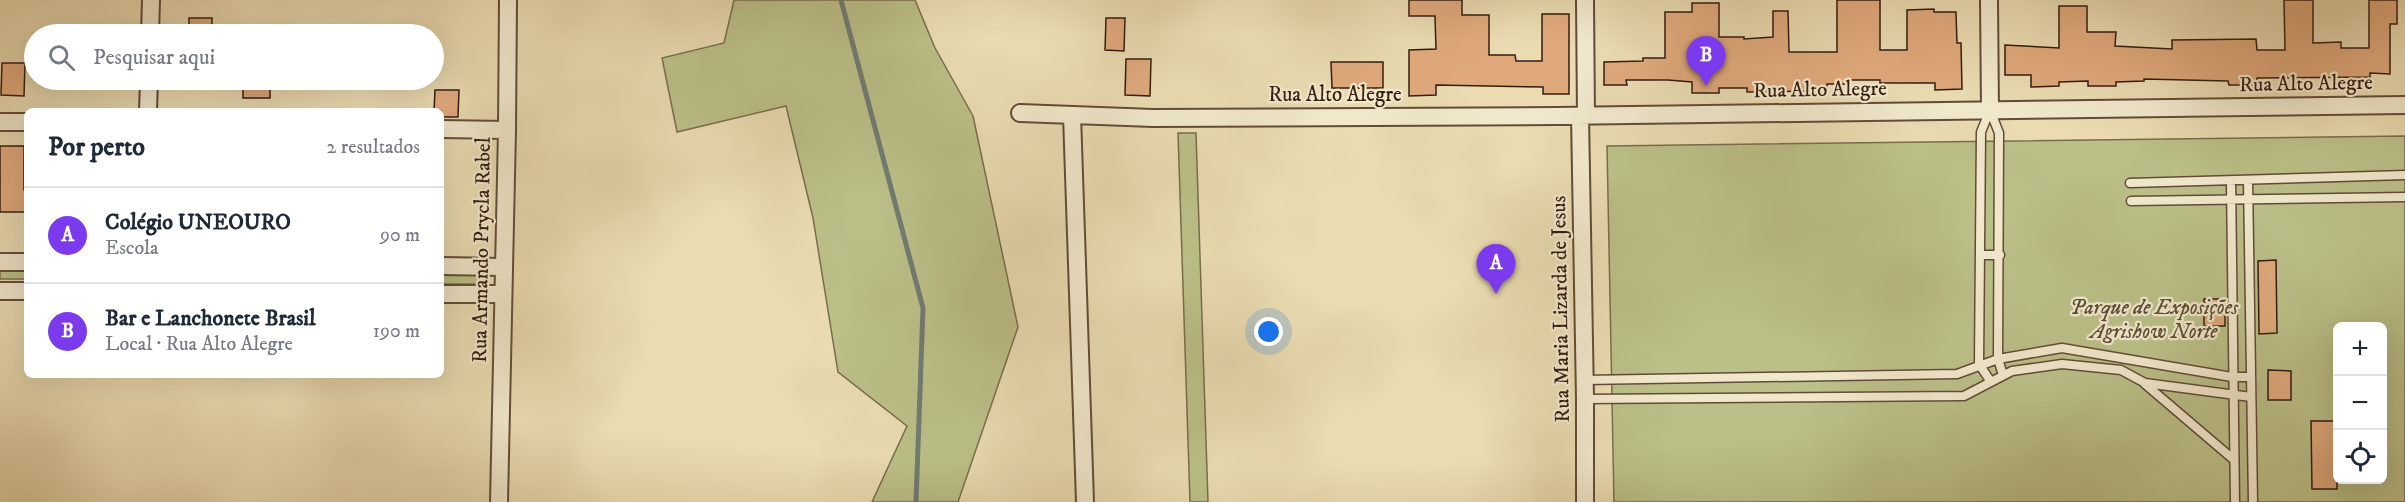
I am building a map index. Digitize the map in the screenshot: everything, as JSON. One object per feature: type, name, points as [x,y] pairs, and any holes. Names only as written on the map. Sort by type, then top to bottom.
[{"type":"street","points":[[150,24],[151,0]]},
{"type":"street","name":"Rua Armando Prycla Rabel","points":[[500,502],[508,0]]},
{"type":"street","name":"Rua Maria Lizarda de Jesus","points":[[1585,0],[1583,116],[1585,502]]},
{"type":"street","points":[[1989,0],[1990,111]]},
{"type":"street","points":[[148,108],[149,90]]},
{"type":"street","name":"Rua Alto Alegre","points":[[1020,112],[1153,118],[1583,116],[2405,105]]},
{"type":"street","points":[[1072,115],[1085,502]]},
{"type":"street","points":[[0,122],[24,122]]},
{"type":"street","points":[[444,129],[507,130]]},
{"type":"street","points":[[0,262],[24,262]]},
{"type":"street","points":[[444,267],[503,267]]},
{"type":"street","points":[[0,291],[24,291]]},
{"type":"street","points":[[444,294],[503,294]]},
{"type":"lane","points":[[1990,111],[1999,133],[1998,359],[2003,375]]},
{"type":"lane","points":[[1990,111],[1981,132],[1982,255],[1979,364],[1991,382]]},
{"type":"lane","points":[[2130,183],[2405,175]]},
{"type":"lane","points":[[2248,180],[2253,502]]},
{"type":"lane","points":[[2231,181],[2235,502]]},
{"type":"lane","points":[[2131,201],[2405,197]]},
{"type":"lane","points":[[1982,255],[2000,255]]},
{"type":"lane","points":[[1584,380],[1957,374],[1979,364],[1998,359],[2062,348],[2232,377],[2252,377]]},
{"type":"lane","points":[[1585,399],[1964,396],[2012,371],[2062,364],[2121,370],[2145,383],[2233,459]]},
{"type":"lane","points":[[2145,383],[2251,397]]},
{"type":"green space","points":[[734,0],[915,0],[935,48],[973,116],[1018,327],[958,502],[872,502],[907,426],[838,372],[813,218],[786,106],[677,132],[662,58],[724,43]]},
{"type":"green space","points":[[1178,133],[1196,133],[1208,502],[1190,502]]},
{"type":"green space","name":"Parque de Exposições Agrishow Norte","points":[[2405,136],[2405,502],[1614,502],[1607,146]]},
{"type":"green space","points":[[0,269],[24,270],[24,279],[0,279]]},
{"type":"green space","points":[[444,275],[484,275],[488,281],[483,284],[444,284]]},
{"type":"building","points":[[1409,0],[1462,0],[1462,15],[1489,15],[1489,55],[1515,55],[1516,61],[1542,61],[1542,14],[1569,14],[1569,94],[1543,94],[1543,87],[1436,85],[1436,95],[1409,96],[1409,50],[1436,49],[1435,16],[1409,16]]},
{"type":"building","points":[[1837,0],[1880,0],[1880,50],[1907,50],[1907,10],[1934,9],[1934,12],[1956,12],[1957,43],[1961,43],[1962,89],[1935,90],[1935,83],[1880,83],[1880,80],[1846,80],[1846,84],[1827,84],[1827,91],[1747,92],[1747,88],[1719,88],[1719,93],[1692,93],[1692,82],[1668,80],[1626,80],[1627,85],[1604,85],[1604,62],[1665,58],[1665,12],[1692,12],[1692,3],[1719,3],[1719,37],[1744,37],[1744,39],[1773,37],[1773,11],[1788,11],[1789,52],[1837,52]]},
{"type":"building","points":[[2284,0],[2313,0],[2313,43],[2341,42],[2341,48],[2369,48],[2369,0],[2397,0],[2397,24],[2390,24],[2390,74],[2370,73],[2370,77],[2257,78],[2257,85],[2229,85],[2228,81],[2144,79],[2144,81],[2116,82],[2116,86],[2088,86],[2088,81],[2059,82],[2059,86],[2031,87],[2031,75],[2005,75],[2005,45],[2059,48],[2059,6],[2087,6],[2087,32],[2116,32],[2115,46],[2172,49],[2172,40],[2256,39],[2257,50],[2285,50]]},
{"type":"building","points":[[189,18],[212,18],[212,24],[189,24]]},
{"type":"building","points":[[1106,18],[1125,18],[1124,51],[1105,50]]},
{"type":"building","points":[[1126,59],[1151,59],[1150,96],[1125,95]]},
{"type":"building","points":[[1331,62],[1383,62],[1383,88],[1332,88]]},
{"type":"building","points":[[2,63],[24,63],[24,96],[1,95]]},
{"type":"building","points":[[243,90],[270,90],[270,98],[243,98]]},
{"type":"building","points":[[435,90],[459,90],[458,117],[444,117],[444,108],[434,108]]},
{"type":"building","points":[[0,146],[24,146],[24,212],[0,212]]},
{"type":"building","points":[[2276,260],[2277,333],[2259,334],[2258,261]]},
{"type":"building","points":[[2204,299],[2225,299],[2225,326],[2204,326]]},
{"type":"building","points":[[2268,370],[2291,371],[2291,400],[2268,400]]},
{"type":"building","points":[[2311,421],[2333,421],[2333,484],[2337,484],[2337,489],[2312,489]]},
{"type":"waterway","points":[[841,0],[923,308],[916,502]]},
{"type":"place","name":"Bar e Lanchonete Brasil","points":[[1706,86]]},
{"type":"place","name":"Colégio UNEOURO","points":[[1496,294]]}]
